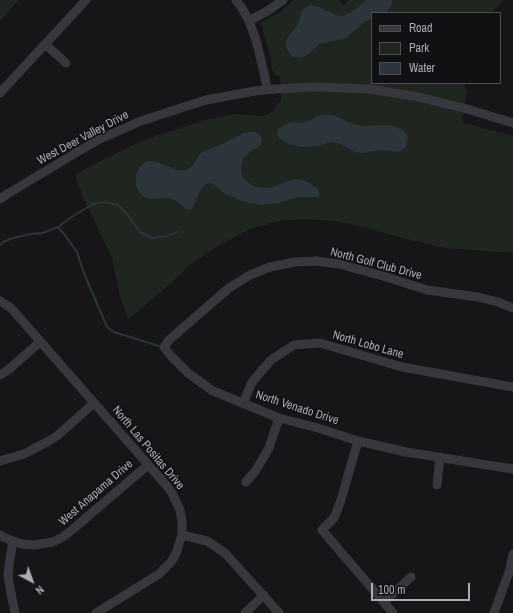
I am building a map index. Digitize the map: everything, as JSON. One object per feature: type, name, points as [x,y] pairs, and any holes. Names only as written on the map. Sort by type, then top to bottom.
[{"type":"street","points":[[0,93],[86,0]]},
{"type":"street","points":[[236,0],[249,21],[256,40],[265,77],[266,90]]},
{"type":"street","points":[[249,21],[283,0]]},
{"type":"street","points":[[45,44],[66,63]]},
{"type":"street","name":"West Deer Valley Drive","points":[[0,199],[98,140],[141,121],[206,100],[266,90],[315,87],[376,90],[418,97],[513,122]]},
{"type":"street","name":"North Golf Club Drive","points":[[164,347],[169,340],[229,288],[257,272],[270,267],[295,262],[316,261],[339,264],[427,290],[478,297],[498,302],[513,308]]},
{"type":"street","name":"North Las Positas Drive","points":[[0,301],[11,308],[166,485],[180,510],[182,535]]},
{"type":"street","points":[[0,375],[8,370],[40,342]]},
{"type":"street","name":"North Lobo Lane","points":[[244,403],[252,382],[271,360],[294,345],[301,344],[320,343],[402,367],[513,387]]},
{"type":"street","name":"North Venado Drive","points":[[164,347],[188,373],[213,391],[279,418],[318,428],[358,441],[406,452],[513,469]]},
{"type":"street","points":[[0,461],[24,454],[57,436],[94,403]]},
{"type":"street","points":[[246,482],[256,470],[269,448],[279,418]]},
{"type":"street","points":[[358,441],[340,503],[334,518],[322,530],[393,613]]},
{"type":"street","points":[[437,485],[440,457]]},
{"type":"street","name":"West Anapama Drive","points":[[0,535],[22,544],[33,545],[53,542],[63,538],[148,465]]},
{"type":"street","points":[[96,613],[167,567],[176,553],[182,535],[207,541],[225,553],[279,613]]},
{"type":"street","points":[[13,541],[8,576],[15,613]]},
{"type":"street","points":[[494,613],[510,569],[513,554]]},
{"type":"street","points":[[384,602],[411,577]]},
{"type":"street","points":[[245,613],[264,596]]},
{"type":"green space","points":[[0,0],[19,0],[0,21]]},
{"type":"green space","points":[[294,0],[339,0],[343,5],[349,0],[504,0],[492,12],[371,12],[371,84],[464,84],[467,92],[462,119],[464,123],[513,136],[513,253],[444,248],[360,226],[334,221],[304,219],[279,221],[250,229],[213,249],[190,265],[129,319],[121,301],[112,258],[82,195],[75,175],[131,146],[202,121],[236,114],[261,116],[269,114],[273,111],[278,103],[281,102],[280,77],[272,70],[271,59],[261,24],[280,12]]},
{"type":"water","points":[[367,0],[392,0],[392,4],[388,11],[371,12],[371,19],[363,23],[346,38],[320,44],[307,55],[300,58],[292,56],[289,53],[286,47],[286,40],[298,24],[301,12],[306,7],[310,5],[319,7],[336,15],[343,16]]},
{"type":"water","points":[[328,114],[362,126],[390,125],[403,130],[408,137],[406,147],[399,152],[381,150],[362,153],[356,152],[338,143],[331,142],[319,146],[301,147],[289,144],[279,138],[277,134],[278,129],[284,125],[293,122],[301,123],[311,120],[317,116]]},
{"type":"water","points":[[256,132],[261,136],[262,141],[260,146],[245,156],[242,162],[242,177],[247,182],[256,187],[265,188],[274,187],[291,180],[302,180],[318,189],[320,193],[318,197],[298,197],[278,203],[261,205],[237,199],[225,194],[211,183],[208,183],[200,191],[192,209],[186,209],[178,202],[169,198],[150,199],[146,198],[139,192],[136,185],[136,176],[139,168],[144,163],[148,161],[157,162],[177,170],[184,171],[192,166],[201,153],[244,133]]},
{"type":"waterway","points":[[0,245],[3,242],[13,238],[43,233],[58,227],[93,204],[104,202],[118,205],[127,214],[140,232],[152,238],[167,236],[177,232]]},
{"type":"waterway","points":[[58,227],[77,252],[83,271],[107,327],[114,332],[159,346]]}]
